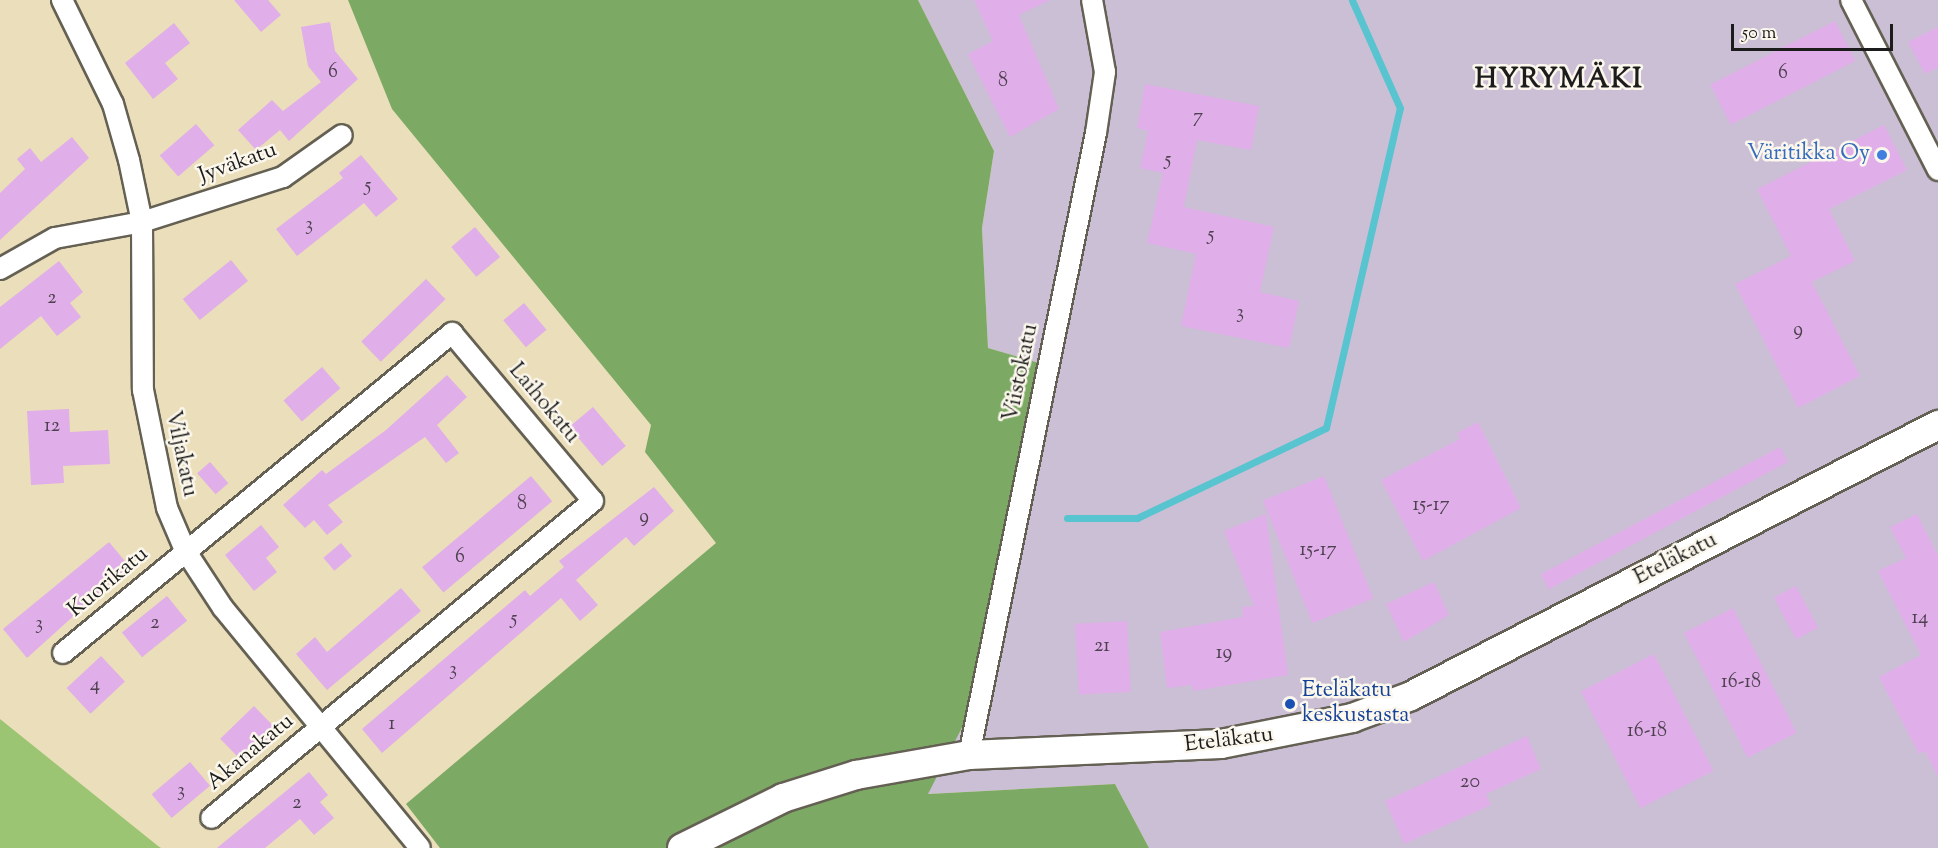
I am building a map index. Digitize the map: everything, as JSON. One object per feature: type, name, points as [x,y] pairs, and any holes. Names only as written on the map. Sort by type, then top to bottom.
[{"type":"main road","name":"Eteläkatu","points":[[682,848],[783,798],[856,775],[969,755],[1221,744],[1352,718],[1411,696],[1938,425]]},
{"type":"street","name":"Viljakatu","points":[[62,0],[113,104],[142,222],[143,390],[167,508],[185,550],[229,616],[322,725],[420,848]]},
{"type":"street","name":"Viistokatu","points":[[969,755],[1098,123],[1105,72],[1092,0]]},
{"type":"street","points":[[1851,0],[1938,170]]},
{"type":"street","name":"Jyväkatu","points":[[0,269],[55,238],[142,222],[283,177],[342,135]]},
{"type":"street","name":"Laihokatu","points":[[185,550],[452,333],[593,501],[322,725]]},
{"type":"street","name":"Kuorikatu","points":[[63,653],[185,550]]},
{"type":"street","name":"Akanakatu","points":[[211,818],[322,725]]},
{"type":"shaded area","points":[[918,0],[1938,0],[1938,848],[1149,848],[1115,784],[927,794],[970,712],[1039,363],[988,348],[982,228],[994,151]]},
{"type":"green space","points":[[348,0],[918,0],[994,151],[982,228],[988,348],[1039,363],[970,712],[928,794],[1115,784],[1149,848],[440,848],[406,804],[716,543],[645,452],[651,425],[392,109]]},
{"type":"green space","points":[[0,719],[158,846],[161,848],[0,848]]},
{"type":"building","points":[[234,0],[268,0],[281,15],[261,32]]},
{"type":"building","points":[[974,0],[1050,0],[1019,15],[1059,109],[1010,137],[968,54],[993,41]]},
{"type":"building","points":[[1835,21],[1855,61],[1731,125],[1710,85]]},
{"type":"building","points":[[330,22],[335,51],[358,79],[289,141],[280,130],[256,150],[238,130],[272,100],[283,111],[321,82],[308,66],[301,27]]},
{"type":"building","points":[[174,23],[190,43],[165,63],[178,79],[153,99],[125,63]]},
{"type":"building","points":[[1938,27],[1938,67],[1925,74],[1908,42]]},
{"type":"building","points":[[1145,84],[1259,106],[1251,150],[1197,140],[1184,207],[1274,227],[1260,292],[1299,301],[1289,348],[1181,326],[1196,254],[1147,243],[1163,173],[1140,168],[1148,131],[1137,128]]},
{"type":"building","points":[[196,124],[214,145],[178,177],[160,155]]},
{"type":"building","points":[[1884,125],[1907,170],[1829,209],[1855,261],[1812,282],[1860,376],[1798,408],[1735,284],[1791,256],[1757,189]]},
{"type":"building","points":[[72,137],[89,158],[0,240],[0,193],[25,169],[17,159],[30,148],[41,162]]},
{"type":"building","points":[[361,155],[398,199],[376,217],[364,203],[297,256],[276,229],[343,178],[339,173]]},
{"type":"building","points":[[475,227],[500,257],[476,277],[451,247]]},
{"type":"building","points":[[231,260],[248,281],[200,320],[183,299]]},
{"type":"building","points":[[59,261],[83,292],[70,303],[81,317],[57,336],[41,316],[0,349],[0,307]]},
{"type":"building","points":[[426,279],[445,299],[381,362],[361,342]]},
{"type":"building","points":[[524,303],[546,330],[526,347],[503,320]]},
{"type":"building","points":[[322,367],[340,388],[302,422],[284,400]]},
{"type":"building","points":[[447,375],[467,397],[437,425],[459,453],[446,463],[425,437],[328,505],[343,522],[327,535],[314,520],[305,528],[283,505],[322,470],[326,474],[386,430]]},
{"type":"building","points":[[593,407],[626,446],[602,466],[569,427]]},
{"type":"building","points":[[69,409],[70,432],[108,430],[110,464],[63,466],[64,483],[31,485],[27,411]]},
{"type":"building","points":[[1478,422],[1521,508],[1423,561],[1381,480],[1460,439],[1457,433]]},
{"type":"building","points":[[1780,447],[1788,462],[1549,589],[1541,574]]},
{"type":"building","points":[[210,462],[228,483],[216,494],[197,473]]},
{"type":"building","points":[[531,476],[552,501],[443,593],[422,567]]},
{"type":"building","points":[[1324,476],[1373,598],[1312,623],[1263,501]]},
{"type":"building","points":[[654,487],[674,511],[634,546],[626,537],[576,580],[598,605],[580,621],[561,598],[382,753],[362,729],[525,590],[530,596],[564,567],[559,561]]},
{"type":"building","points":[[1266,514],[1288,675],[1193,691],[1192,685],[1167,688],[1160,632],[1243,617],[1242,607],[1254,606],[1224,531]]},
{"type":"building","points":[[1917,514],[1938,556],[1938,777],[1925,751],[1919,754],[1879,677],[1921,655],[1878,571],[1906,558],[1890,527]]},
{"type":"building","points":[[261,525],[279,547],[266,558],[277,572],[254,591],[225,555]]},
{"type":"building","points":[[109,542],[129,566],[27,658],[3,629]]},
{"type":"building","points":[[341,543],[352,556],[334,571],[323,558]]},
{"type":"building","points":[[1434,582],[1449,615],[1404,642],[1386,604]]},
{"type":"building","points":[[1796,586],[1818,627],[1796,639],[1774,598]]},
{"type":"building","points":[[401,588],[421,611],[327,690],[296,654],[315,637],[327,652]]},
{"type":"building","points":[[167,596],[187,621],[142,657],[122,633]]},
{"type":"building","points":[[1733,608],[1797,733],[1748,758],[1684,633]]},
{"type":"building","points":[[1127,621],[1131,692],[1079,695],[1075,624]]},
{"type":"building","points":[[1654,654],[1713,771],[1640,808],[1581,691]]},
{"type":"building","points":[[101,656],[125,682],[90,714],[67,688]]},
{"type":"building","points":[[254,706],[278,731],[245,764],[220,739]]},
{"type":"building","points":[[1527,736],[1541,769],[1486,794],[1491,805],[1404,844],[1385,801]]},
{"type":"building","points":[[190,762],[210,786],[172,818],[152,794]]},
{"type":"building","points":[[309,772],[328,795],[320,802],[334,818],[314,835],[300,819],[265,848],[217,848]]},
{"type":"waterway","points":[[1067,518],[1137,518],[1326,428],[1400,108],[1352,0]]},
{"type":"place","name":"Väritikka Oy","points":[[1882,155]]},
{"type":"place","name":"Eteläkatu keskustasta","points":[[1290,704]]},
{"type":"district","name":"HYRYMÄKI","points":[[1559,80]]}]
